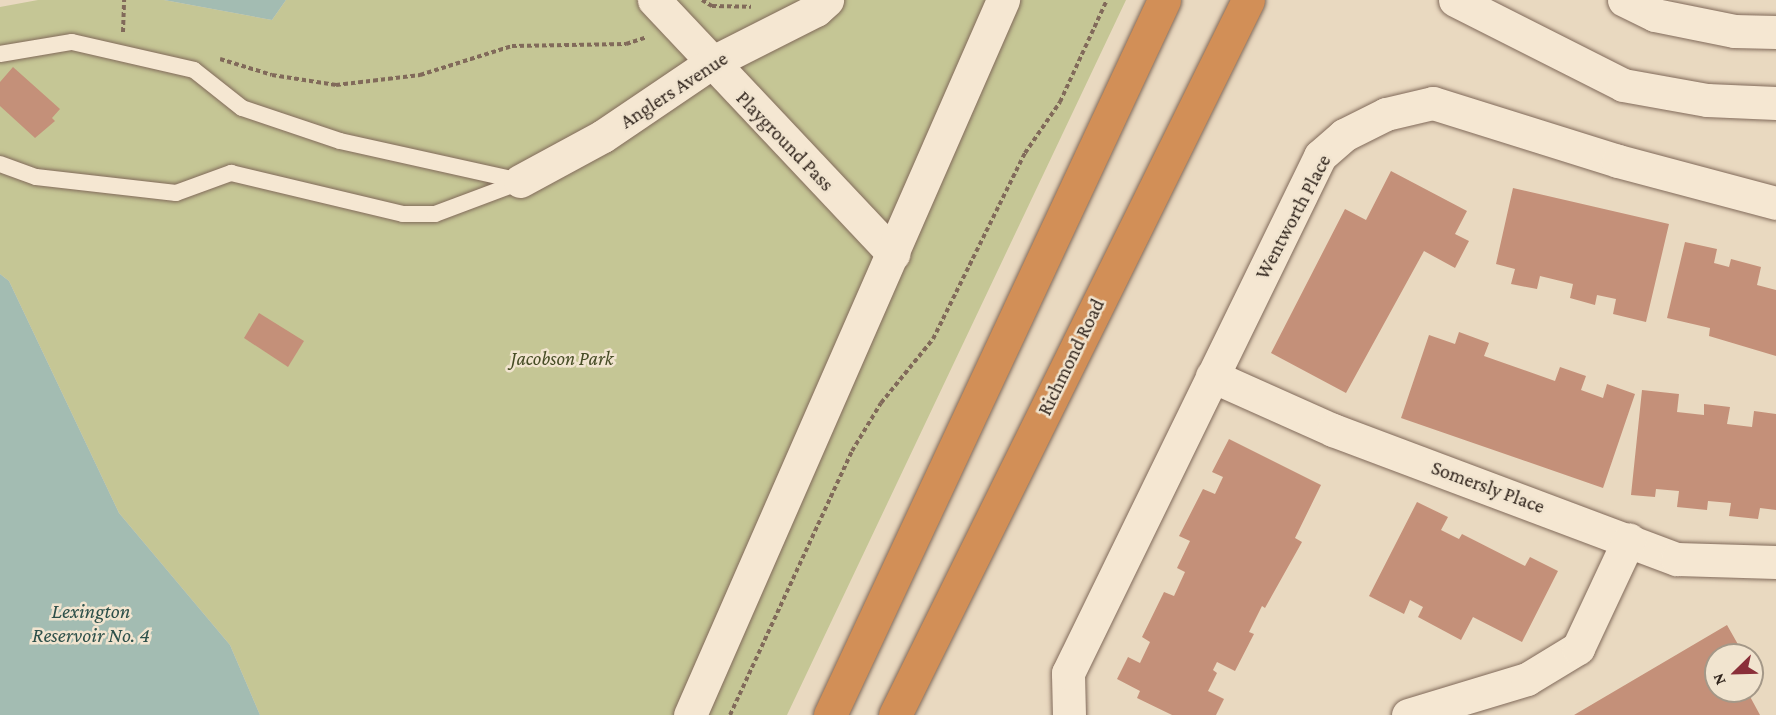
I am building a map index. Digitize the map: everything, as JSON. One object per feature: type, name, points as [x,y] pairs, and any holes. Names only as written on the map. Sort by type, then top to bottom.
[{"type":"highway","points":[[830,715],[1164,0]]},
{"type":"highway","name":"Richmond Road","points":[[895,715],[1248,0]]},
{"type":"street","name":"Anglers Avenue","points":[[520,181],[603,136],[711,63],[816,10],[827,0]]},
{"type":"street","points":[[690,715],[1003,0]]},
{"type":"street","points":[[1455,0],[1623,85],[1707,100],[1776,103]]},
{"type":"street","points":[[1624,0],[1655,15],[1734,31],[1776,32]]},
{"type":"street","name":"Playground Pass","points":[[661,8],[893,254]]},
{"type":"street","name":"Wentworth Place","points":[[1069,715],[1068,674],[1320,156],[1344,135],[1386,114],[1434,103],[1618,161],[1776,202]]},
{"type":"street","name":"Somersly Place","points":[[1212,376],[1333,430],[1629,539],[1677,559],[1775,561]]},
{"type":"street","points":[[1408,715],[1527,679],[1578,648],[1629,539]]},
{"type":"lane","points":[[0,54],[72,42],[194,70],[242,108],[340,141],[520,181]]},
{"type":"lane","points":[[0,164],[36,177],[176,193],[231,173],[403,214],[435,214],[520,181]]},
{"type":"path","points":[[120,42],[123,33],[124,0]]},
{"type":"path","points":[[702,0],[712,6],[757,7]]},
{"type":"path","points":[[730,715],[852,451],[881,403],[933,339],[1025,153],[1060,102],[1107,0]]},
{"type":"path","points":[[218,59],[272,75],[336,85],[420,75],[512,46],[626,44],[647,37],[661,8]]},
{"type":"path","points":[[112,32],[134,36]]},
{"type":"green space","name":"Jacobson Park","points":[[38,0],[164,0],[272,20],[286,0],[1126,0],[787,715],[260,715],[230,645],[119,513],[9,281],[0,274],[0,7]]},
{"type":"water","points":[[164,0],[286,0],[272,20]]},
{"type":"water","name":"Lexington Reservoir No. 4","points":[[0,274],[9,281],[119,513],[230,645],[260,715],[0,715]]},
{"type":"building","points":[[13,67],[60,109],[52,118],[55,121],[35,138],[0,106],[0,82]]},
{"type":"building","points":[[1391,171],[1467,211],[1455,234],[1469,241],[1455,268],[1424,251],[1346,393],[1271,353],[1345,209],[1366,220]]},
{"type":"building","points":[[1513,188],[1669,224],[1646,322],[1613,314],[1616,299],[1597,295],[1595,305],[1570,298],[1573,284],[1540,276],[1537,289],[1511,284],[1515,269],[1496,264]]},
{"type":"building","points":[[1685,242],[1717,249],[1714,263],[1729,267],[1731,259],[1761,267],[1757,285],[1776,290],[1776,356],[1709,336],[1710,328],[1667,318]]},
{"type":"building","points":[[259,313],[304,341],[288,367],[244,338]]},
{"type":"building","points":[[1459,332],[1489,343],[1484,356],[1555,381],[1560,367],[1586,376],[1581,390],[1603,398],[1607,384],[1635,394],[1603,488],[1401,418],[1429,335],[1455,344]]},
{"type":"building","points":[[1642,390],[1679,394],[1677,412],[1704,415],[1704,404],[1730,407],[1727,424],[1752,427],[1754,411],[1776,414],[1776,510],[1760,508],[1758,519],[1729,516],[1731,503],[1708,501],[1707,510],[1677,507],[1679,491],[1656,489],[1655,497],[1631,495]]},
{"type":"building","points":[[1229,439],[1321,485],[1295,538],[1302,542],[1265,608],[1262,606],[1249,632],[1254,634],[1235,671],[1217,662],[1213,670],[1217,673],[1208,691],[1224,699],[1216,715],[1172,715],[1137,698],[1140,691],[1117,679],[1128,657],[1140,663],[1150,642],[1142,637],[1164,592],[1174,596],[1185,572],[1177,568],[1190,541],[1179,536],[1203,489],[1215,494],[1223,477],[1212,472]]},
{"type":"building","points":[[1417,502],[1448,517],[1441,530],[1459,539],[1462,534],[1525,566],[1530,557],[1558,571],[1522,642],[1473,617],[1461,640],[1418,617],[1423,607],[1410,600],[1404,614],[1369,596]]},
{"type":"building","points":[[1727,625],[1737,643],[1704,643],[1704,703],[1754,703],[1760,715],[1574,715]]}]
